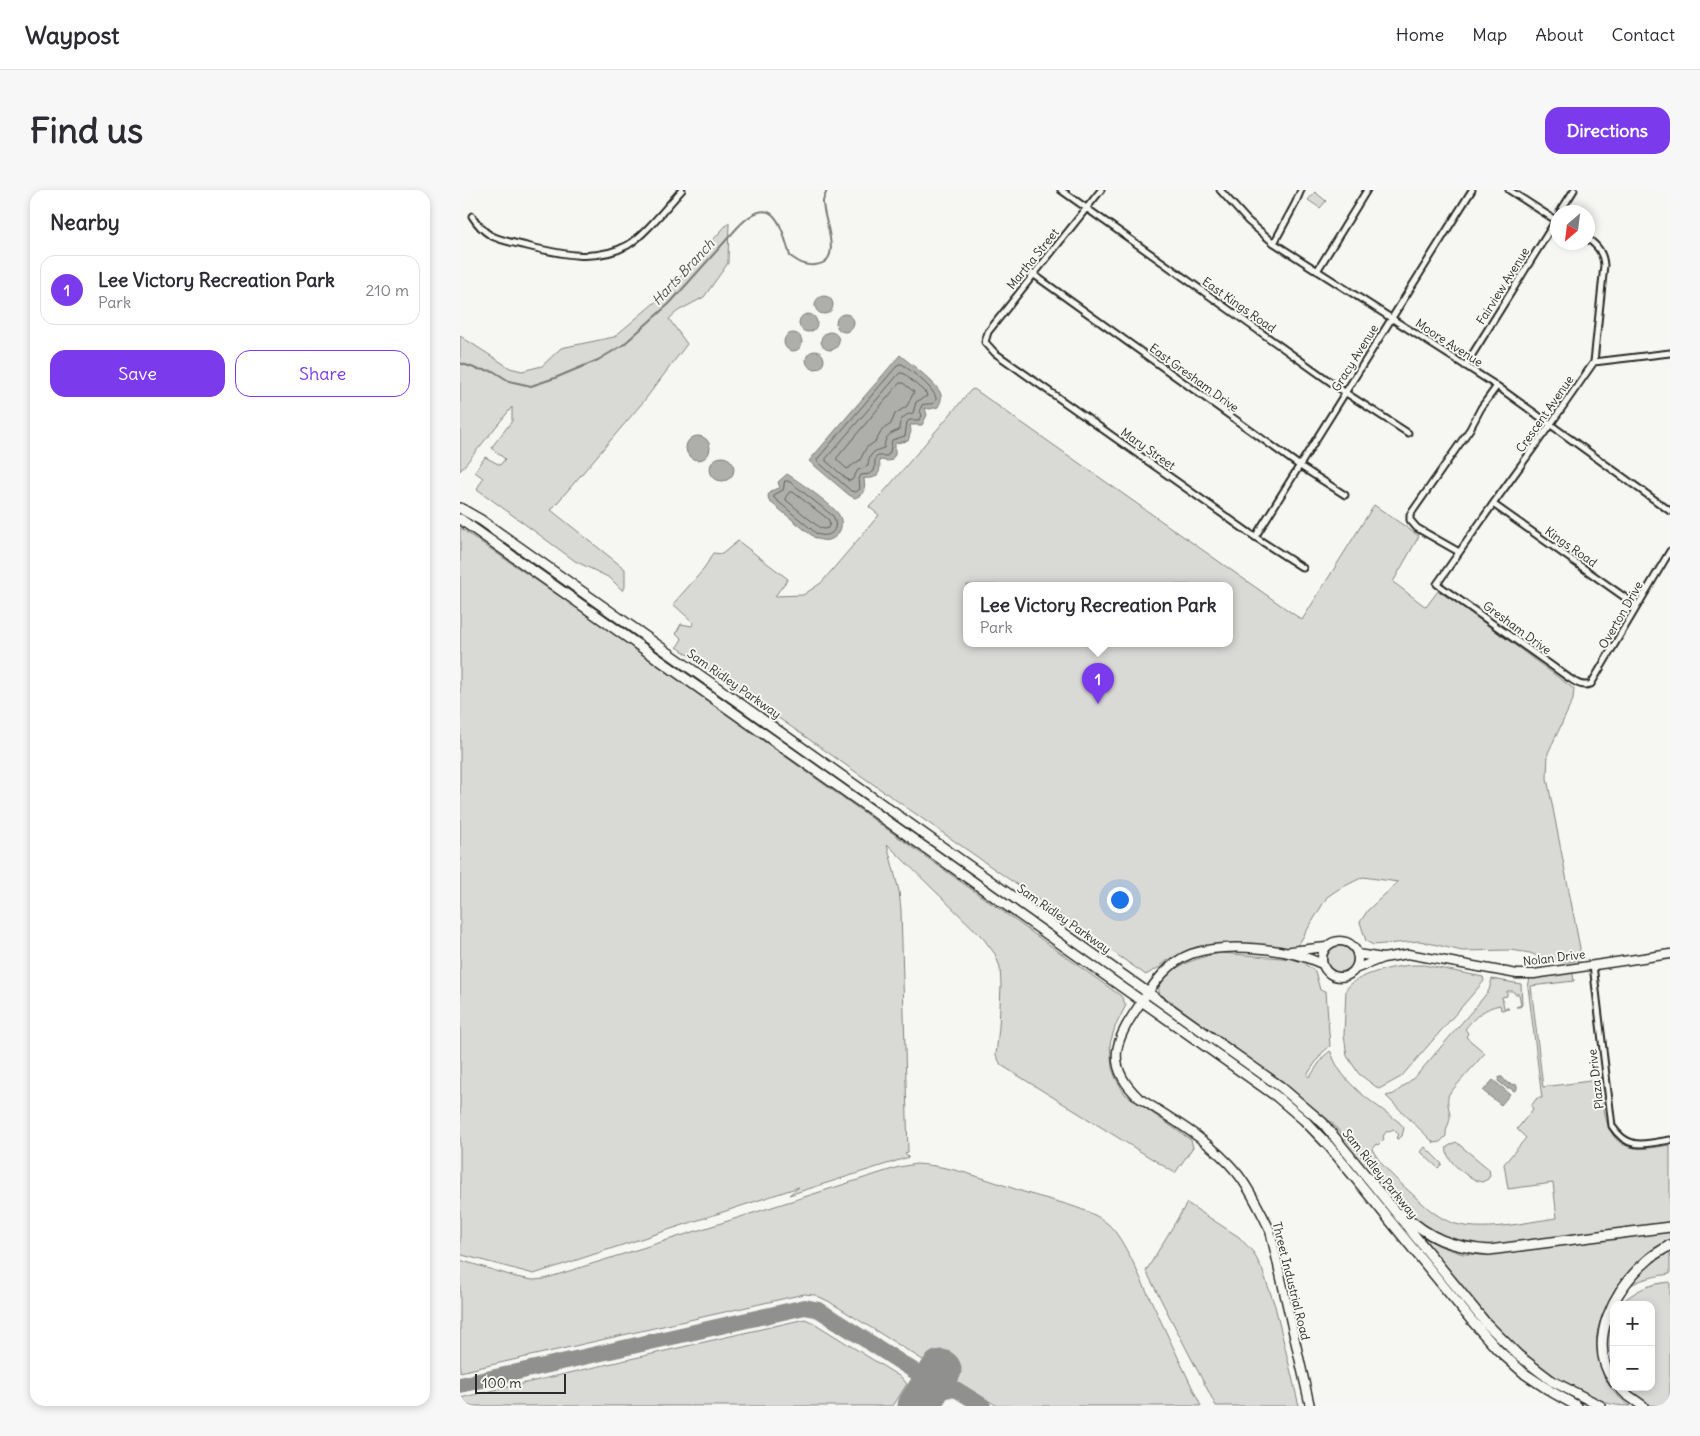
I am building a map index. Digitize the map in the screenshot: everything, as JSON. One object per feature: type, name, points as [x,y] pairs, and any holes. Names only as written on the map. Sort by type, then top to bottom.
[{"type":"main road","name":"Sam Ridley Parkway","points":[[460,508],[505,537],[1281,1087],[1323,1124],[1485,1322],[1518,1355],[1552,1381],[1601,1406]]},
{"type":"main road","name":"Sam Ridley Parkway","points":[[460,519],[1276,1096],[1304,1120],[1335,1154],[1498,1350],[1525,1374],[1577,1406]]},
{"type":"main road","points":[[1377,1188],[1417,1226],[1440,1240],[1464,1248],[1489,1250],[1670,1227]]},
{"type":"main road","points":[[1610,1374],[1604,1361],[1602,1339],[1614,1301],[1626,1283],[1648,1260],[1670,1245]]},
{"type":"main road","points":[[1623,1391],[1642,1406]]},
{"type":"main road","points":[[1552,1392],[1572,1406]]},
{"type":"street","points":[[472,216],[478,225],[490,235],[508,242],[557,254],[580,256],[601,254],[622,248],[636,239],[682,190]]},
{"type":"street","name":"East Kings Road","points":[[1061,190],[1346,393],[1408,433]]},
{"type":"street","name":"Martha Street","points":[[985,342],[985,336],[988,332],[1101,190]]},
{"type":"street","name":"Moore Avenue","points":[[1220,190],[1248,221],[1274,243],[1497,386],[1670,511]]},
{"type":"street","points":[[1274,243],[1295,204],[1300,190]]},
{"type":"street","points":[[1317,271],[1367,190]]},
{"type":"street","name":"Gracy Avenue","points":[[1255,537],[1472,190]]},
{"type":"street","points":[[1509,190],[1550,215]]},
{"type":"street","points":[[1564,205],[1574,190]]},
{"type":"street","name":"Fairview Avenue","points":[[1465,366],[1550,230]]},
{"type":"street","name":"Crescent Avenue","points":[[1437,584],[1594,362],[1604,265],[1600,251],[1595,244]]},
{"type":"street","name":"East Gresham Drive","points":[[1034,274],[1300,466],[1346,495]]},
{"type":"street","name":"Mary Street","points":[[985,342],[995,353],[1255,537],[1303,568]]},
{"type":"street","points":[[1594,362],[1670,353]]},
{"type":"street","points":[[1459,552],[1417,528],[1412,524],[1410,515],[1470,430],[1481,408],[1497,386]]},
{"type":"street","name":"Kings Road","points":[[1493,504],[1637,606]]},
{"type":"street","name":"Overton Drive","points":[[1585,686],[1591,684],[1670,551]]},
{"type":"street","name":"Gresham Drive","points":[[1437,584],[1576,683],[1585,686]]},
{"type":"street","points":[[1147,993],[1167,969],[1178,961],[1196,953],[1219,948],[1282,952],[1308,957],[1322,964],[1328,973],[1338,977],[1348,975],[1355,969],[1358,964],[1357,954],[1353,946],[1342,941],[1331,943],[1323,952],[1322,964]]},
{"type":"street","points":[[1282,952],[1326,947]]},
{"type":"street","name":"Nolan Drive","points":[[1357,954],[1383,958]]},
{"type":"street","name":"Nolan Drive","points":[[1355,969],[1383,958],[1403,954],[1524,974],[1670,954]]},
{"type":"street","name":"Plaza Drive","points":[[1593,965],[1612,1126],[1618,1136],[1628,1142],[1640,1144],[1670,1140]]},
{"type":"street","name":"Threet Industrial Road","points":[[1147,993],[1120,1035],[1116,1059],[1119,1070],[1124,1081],[1139,1098],[1205,1142],[1238,1173],[1257,1203],[1270,1230],[1310,1406]]},
{"type":"shaded area","points":[[1315,192],[1326,201],[1320,208],[1308,200]]},
{"type":"shaded area","points":[[729,222],[728,263],[704,297],[678,311],[669,319],[687,344],[644,401],[551,510],[625,569],[625,587],[623,591],[610,578],[575,561],[477,489],[483,478],[475,472],[485,457],[500,465],[505,459],[491,448],[512,421],[512,407],[460,471],[460,336],[510,368],[522,371],[542,366],[561,348],[614,337],[666,293]]},
{"type":"shaded area","points":[[974,389],[1302,620],[1374,505],[1419,536],[1393,582],[1426,607],[1438,591],[1463,607],[1574,689],[1573,700],[1548,753],[1547,778],[1580,948],[1578,960],[1568,962],[1547,960],[1530,953],[1511,950],[1462,951],[1420,941],[1373,945],[1366,941],[1360,922],[1368,910],[1398,882],[1363,877],[1327,897],[1297,947],[1217,945],[1188,952],[1168,960],[1146,975],[677,647],[682,639],[676,633],[681,624],[692,626],[694,623],[673,604],[704,569],[713,553],[722,554],[738,541],[788,579],[775,596],[803,595],[821,583],[879,515],[869,507],[971,390]]},
{"type":"shaded area","points":[[460,528],[591,618],[1121,996],[1126,1005],[1115,1027],[1110,1044],[1112,1068],[1125,1094],[1191,1140],[1193,1147],[1175,1173],[1001,1065],[996,1055],[1001,985],[1000,967],[995,954],[983,938],[887,844],[899,891],[901,910],[908,1152],[905,1153],[909,1157],[789,1195],[799,1187],[534,1274],[462,1255],[460,1251]]},
{"type":"shaded area","points":[[1340,946],[1349,950],[1353,959],[1349,968],[1340,972],[1331,968],[1327,959],[1331,950]]},
{"type":"shaded area","points":[[1221,953],[1306,960],[1306,965],[1315,971],[1320,990],[1326,991],[1330,1046],[1322,1053],[1307,1075],[1310,1077],[1323,1057],[1330,1051],[1336,1064],[1350,1083],[1404,1128],[1402,1136],[1398,1139],[1396,1138],[1399,1135],[1393,1129],[1389,1132],[1387,1131],[1383,1136],[1384,1139],[1372,1149],[1384,1167],[1439,1216],[1450,1222],[1475,1227],[1503,1226],[1557,1218],[1553,1183],[1508,1189],[1504,1164],[1526,1138],[1517,1129],[1533,1109],[1531,1106],[1537,1098],[1542,1098],[1528,987],[1530,978],[1573,974],[1574,981],[1531,986],[1543,1087],[1598,1080],[1598,1077],[1601,1077],[1606,1120],[1616,1139],[1624,1145],[1635,1148],[1670,1145],[1670,1223],[1481,1247],[1457,1244],[1436,1235],[1417,1222],[1331,1122],[1284,1083],[1159,993],[1164,977],[1172,971],[1203,957]]},
{"type":"shaded area","points":[[1424,965],[1483,977],[1484,981],[1401,1077],[1379,1089],[1359,1074],[1347,1056],[1344,1035],[1346,990],[1351,984],[1366,975],[1386,969]]},
{"type":"shaded area","points":[[1492,979],[1521,984],[1522,1005],[1516,1007],[1521,1005],[1519,994],[1507,991],[1507,996],[1502,997],[1504,1008],[1509,1009],[1501,1010],[1500,1005],[1489,1008],[1476,1017],[1465,1029],[1468,1033],[1466,1037],[1485,1053],[1449,1094],[1450,1118],[1446,1136],[1440,1142],[1434,1143],[1386,1096],[1394,1094],[1416,1076],[1483,998],[1489,990]]},
{"type":"shaded area","points":[[1456,1142],[1489,1169],[1490,1175],[1488,1179],[1482,1182],[1471,1178],[1458,1169],[1449,1158],[1447,1152],[1447,1147]]},
{"type":"shaded area","points":[[1425,1147],[1442,1164],[1438,1168],[1421,1152]]},
{"type":"shaded area","points":[[916,1164],[931,1165],[974,1175],[1081,1209],[1108,1224],[1118,1236],[1131,1258],[1201,1406],[997,1406],[828,1301],[815,1295],[804,1294],[460,1372],[460,1260],[516,1277],[533,1280],[544,1279],[899,1167]]},
{"type":"shaded area","points":[[1187,1203],[1239,1237],[1253,1252],[1262,1269],[1275,1306],[1299,1406],[1216,1406],[1146,1271]]},
{"type":"shaded area","points":[[1670,1232],[1670,1274],[1642,1280],[1620,1293],[1610,1301],[1602,1316],[1598,1330],[1598,1359],[1610,1391],[1613,1391],[1630,1406],[1611,1404],[1595,1398],[1558,1378],[1535,1362],[1494,1324],[1423,1237],[1440,1246],[1463,1254],[1488,1255]]},
{"type":"shaded area","points":[[1670,1282],[1670,1406],[1648,1405],[1639,1401],[1627,1391],[1655,1391],[1655,1301],[1624,1301],[1631,1295],[1655,1284]]},
{"type":"shaded area","points":[[805,1319],[902,1378],[907,1384],[893,1406],[460,1406],[460,1398]]},
{"type":"shaded area","points":[[1610,1322],[1610,1369],[1606,1354]]},
{"type":"water","points":[[824,296],[832,301],[833,305],[828,313],[824,314],[816,309],[815,305],[820,297]]},
{"type":"water","points":[[808,314],[816,319],[817,323],[812,331],[808,332],[800,327],[799,323],[804,315]]},
{"type":"water","points":[[845,314],[853,319],[854,323],[849,331],[845,332],[837,327],[836,323],[841,315]]},
{"type":"water","points":[[830,332],[838,337],[839,341],[834,349],[830,350],[822,345],[821,341],[826,333]]},
{"type":"water","points":[[793,333],[801,338],[802,342],[797,350],[793,351],[785,346],[784,342],[789,334]]},
{"type":"water","points":[[815,351],[823,356],[824,360],[819,368],[815,369],[807,364],[806,360],[811,352]]},
{"type":"water","points":[[900,355],[935,385],[941,395],[941,401],[938,407],[925,408],[927,415],[922,425],[910,425],[911,431],[908,441],[895,443],[895,455],[890,461],[879,460],[880,469],[878,475],[872,478],[864,478],[865,490],[855,498],[809,461]]},
{"type":"water","points":[[698,436],[703,437],[709,443],[709,453],[703,459],[698,460],[693,459],[687,453],[686,448],[687,443],[693,437]]},
{"type":"water","points":[[722,457],[727,458],[733,464],[733,474],[727,480],[722,481],[717,480],[711,474],[710,469],[711,464],[717,458]]},
{"type":"water","points":[[787,474],[807,487],[839,515],[841,529],[834,538],[820,540],[815,538],[769,501],[770,491],[780,488],[778,482]]},
{"type":"water","points":[[1499,1077],[1502,1077],[1507,1083],[1517,1085],[1517,1089],[1514,1091],[1507,1088],[1498,1081]]},
{"type":"water","points":[[1493,1080],[1510,1094],[1501,1105],[1483,1091]]},
{"type":"waterway","name":"Harts Branch","points":[[460,363],[477,369],[493,371],[509,381],[531,386],[598,360],[623,345],[670,303],[737,228],[749,217],[759,212],[767,212],[774,216],[779,223],[790,256],[808,265],[824,262],[829,256],[831,248],[823,201],[827,190]]},
{"type":"taxiway","points":[[460,1385],[805,1307],[819,1310],[933,1383],[945,1389],[957,1390],[983,1406]]},
{"type":"runway","points":[[918,1406],[941,1370]]},
{"type":"place","name":"Lee Victory Recreation Park","points":[[1098,704]]}]
